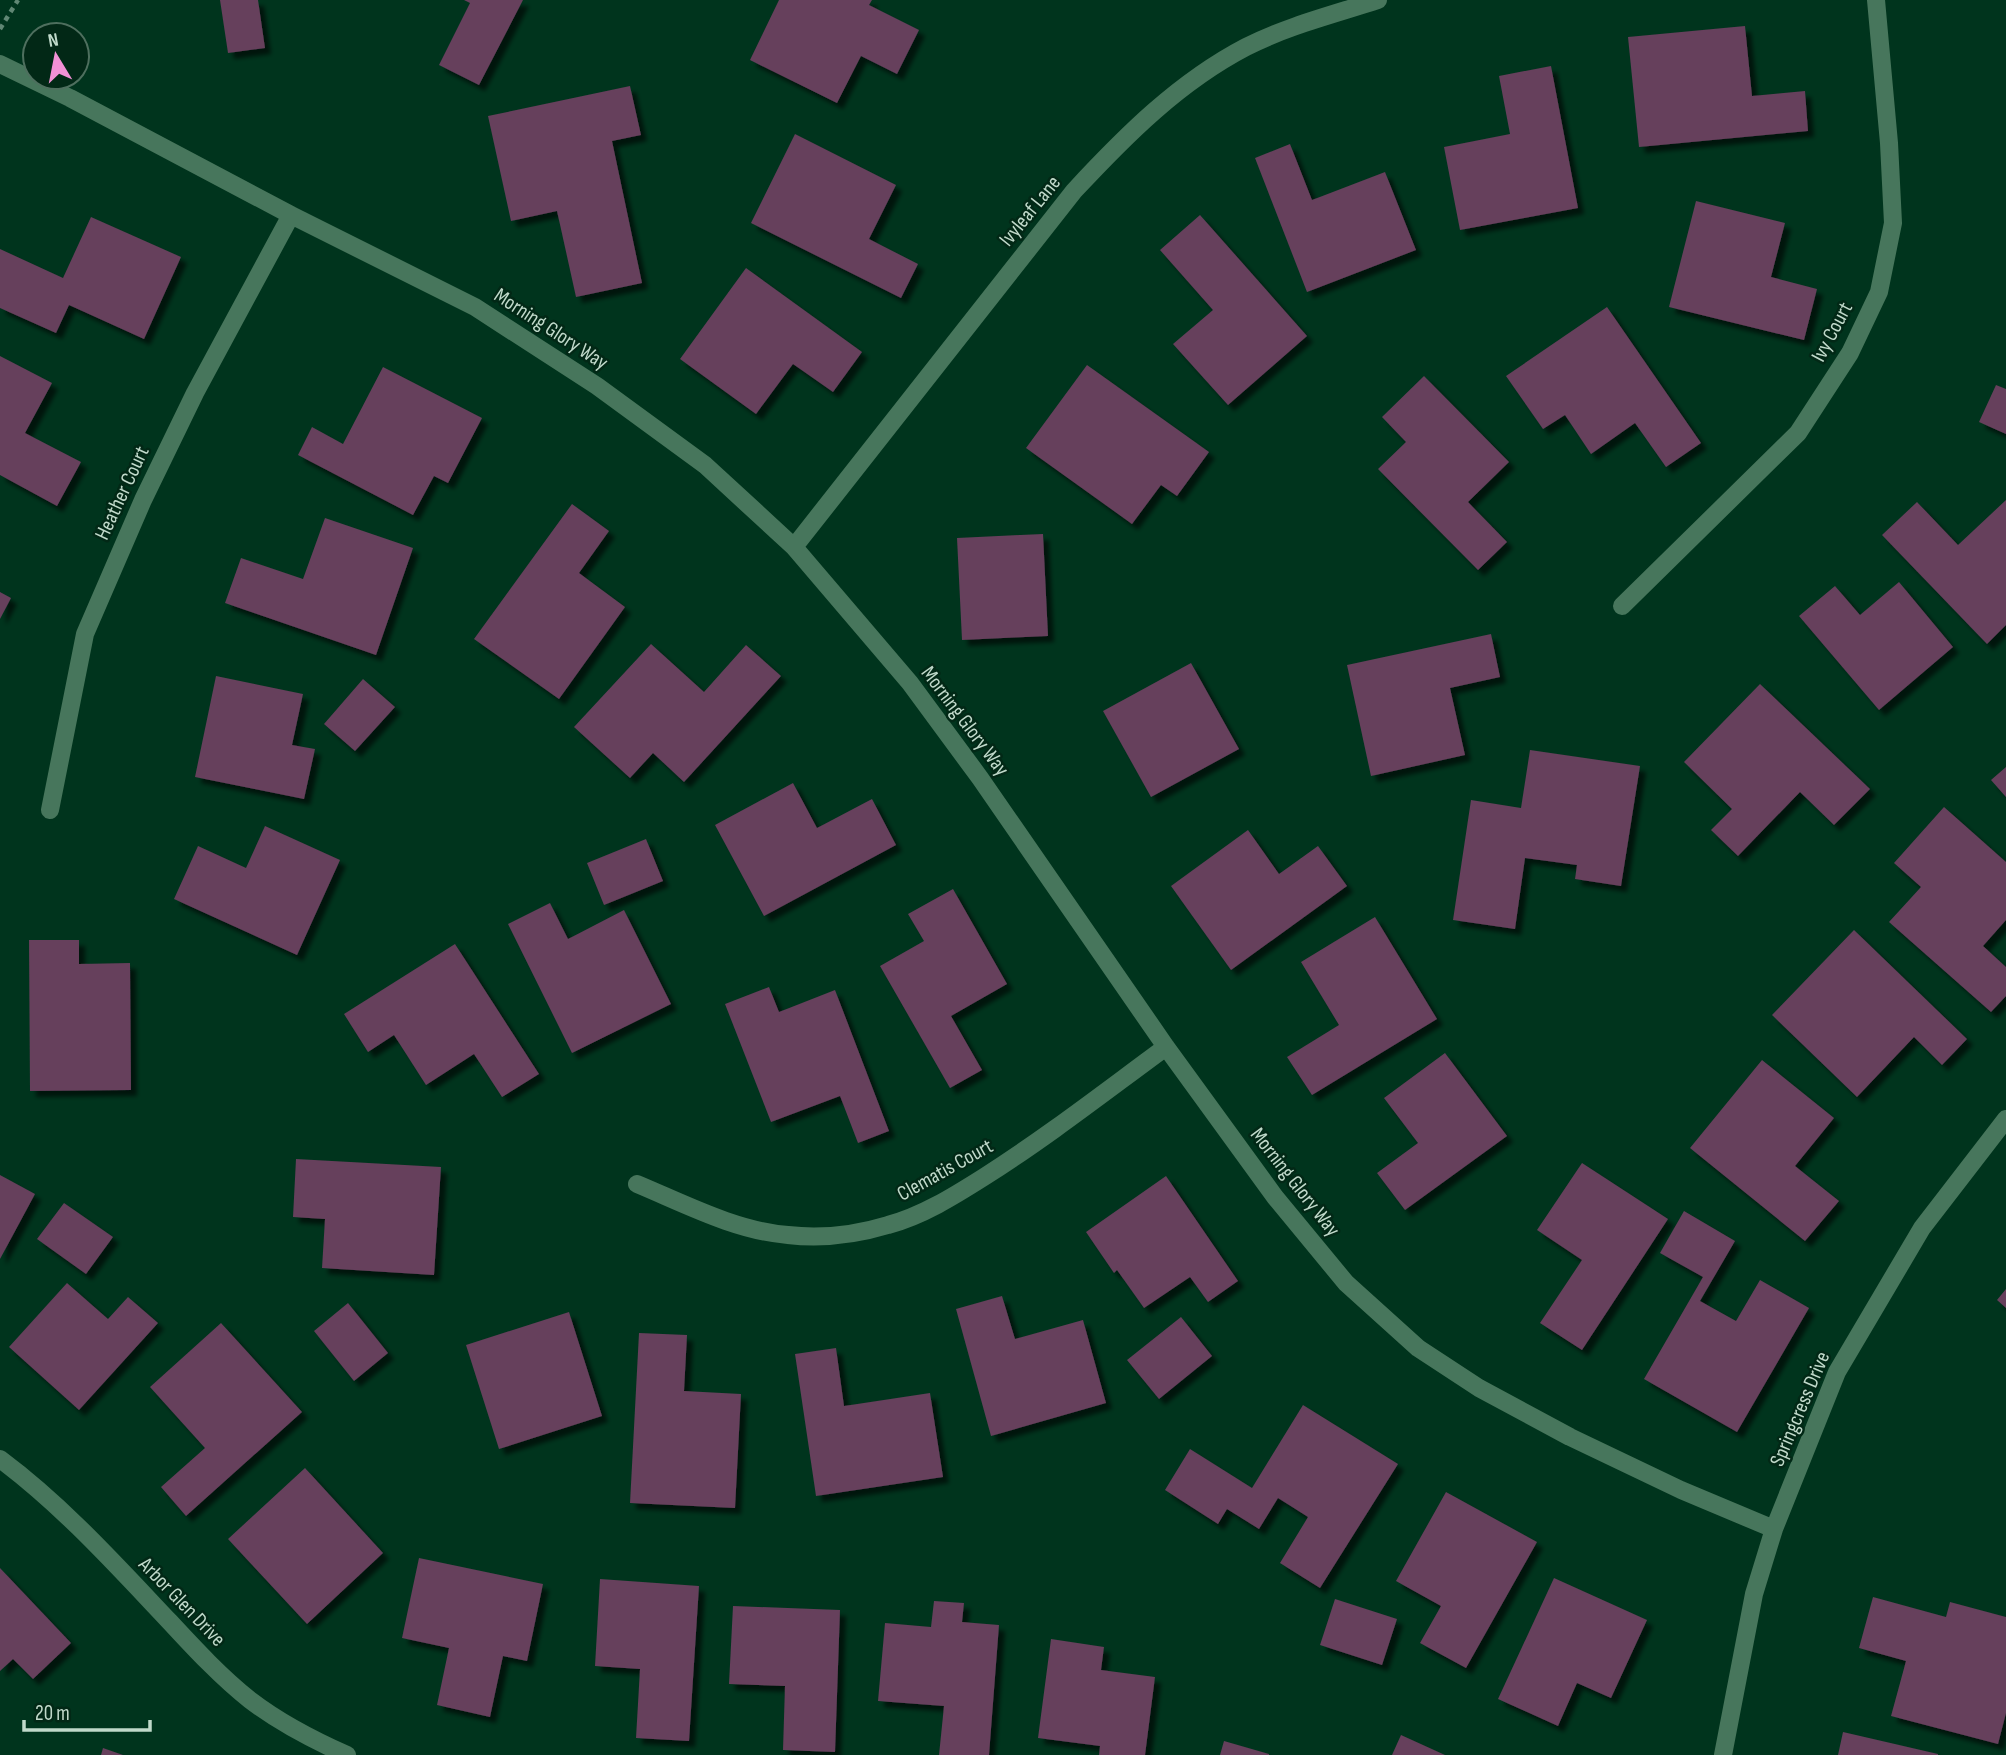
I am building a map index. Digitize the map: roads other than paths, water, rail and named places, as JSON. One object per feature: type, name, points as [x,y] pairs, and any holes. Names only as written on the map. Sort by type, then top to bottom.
[{"type":"street","name":"Ivyleaf Lane","points":[[794,547],[1074,191],[1116,146],[1158,107],[1204,72],[1248,46],[1301,25],[1378,0]]},
{"type":"street","name":"Ivy Court","points":[[1622,606],[1798,433],[1850,353],[1879,292],[1893,223],[1876,0]]},
{"type":"street","name":"Morning Glory Way","points":[[0,64],[70,98],[290,215],[475,307],[597,386],[705,465],[794,547],[910,683],[981,778],[1166,1047],[1275,1197],[1346,1283],[1419,1348],[1479,1388],[1570,1437],[1681,1490],[1774,1530]]},
{"type":"street","name":"Heather Court","points":[[50,810],[85,634],[143,500],[195,393],[290,215]]},
{"type":"street","name":"Clematis Court","points":[[637,1184],[713,1215],[786,1235],[834,1237],[890,1225],[949,1199],[1030,1148],[1166,1047]]},
{"type":"street","name":"Springcress Drive","points":[[1723,1755],[1752,1606],[1774,1530],[1838,1372],[1922,1228],[2006,1119]]},
{"type":"street","name":"Arbor Glen Drive","points":[[0,1459],[86,1535],[215,1668],[249,1699],[279,1720],[348,1755]]}]
